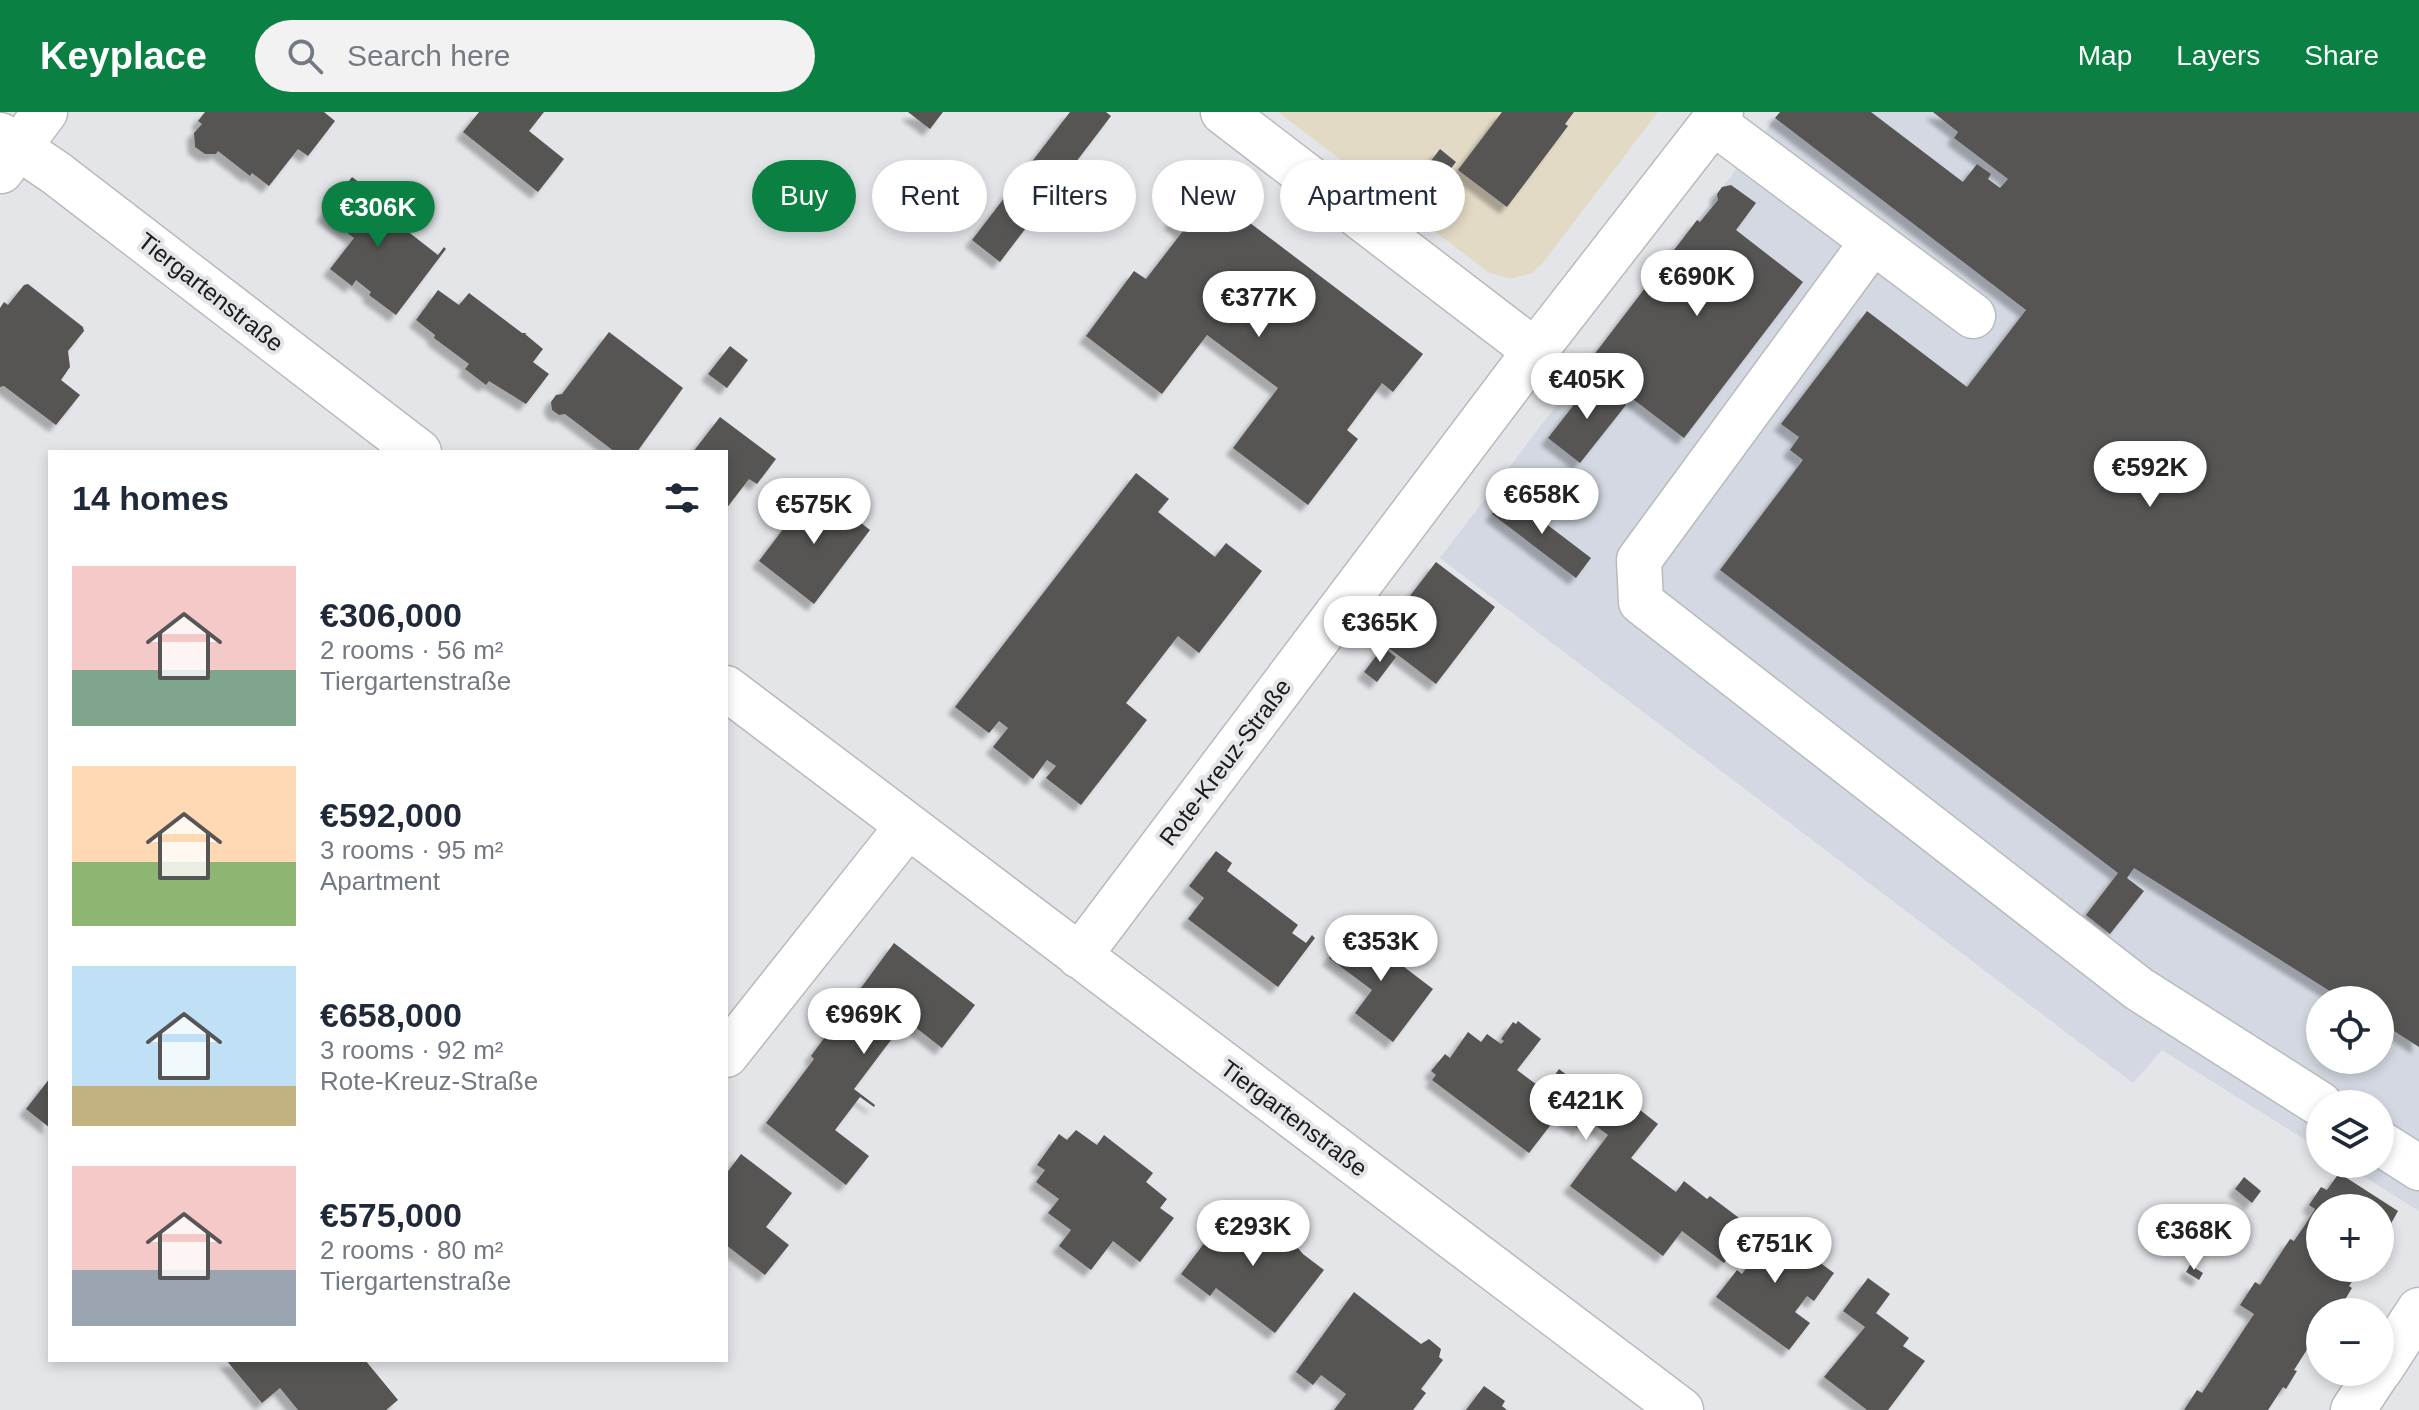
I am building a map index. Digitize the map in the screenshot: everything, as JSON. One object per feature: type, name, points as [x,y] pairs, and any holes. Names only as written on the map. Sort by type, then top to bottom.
[{"type":"street","points":[[6,152],[45,112]]},
{"type":"street","points":[[1223,112],[1535,351]]},
{"type":"street","points":[[1717,117],[1973,316]]},
{"type":"street","name":"Rote-Kreuz-Straße","points":[[1079,956],[1535,351],[1717,117]]},
{"type":"street","name":"Tiergartenstraße","points":[[6,152],[56,173],[416,450]]},
{"type":"street","points":[[1873,241],[1639,560],[1641,602],[2139,989],[2306,1095]]},
{"type":"street","name":"Tiergartenstraße","points":[[728,690],[1681,1410]]},
{"type":"street","points":[[728,1052],[907,827]]},
{"type":"street","points":[[2394,1152],[2419,1168]]},
{"type":"street","points":[[2394,1348],[2419,1310]]},
{"type":"street","points":[[2353,1410],[2369,1386]]},
{"type":"shaded area","points":[[1278,112],[1658,112],[1542,264],[1532,273],[1510,279],[1488,272],[1436,232],[1465,232],[1465,160],[1341,160]]},
{"type":"shaded area","points":[[1780,112],[2419,112],[2419,1211],[2366,1178],[2394,1178],[2394,1090],[2306,1090],[2306,1140],[2162,1050],[2133,1083],[1440,558]]},
{"type":"building","points":[[205,112],[324,112],[335,121],[308,156],[298,149],[269,186],[252,173],[250,176],[218,151],[216,154],[205,154],[195,147],[194,133],[202,124],[198,121]]},
{"type":"building","points":[[479,112],[544,112],[529,131],[564,159],[538,192],[463,132]]},
{"type":"building","points":[[908,112],[943,112],[930,129]]},
{"type":"building","points":[[1070,112],[1106,112],[1111,116],[1078,160],[1033,160]]},
{"type":"building","points":[[1502,112],[1574,112],[1565,124],[1568,126],[1507,207],[1465,175],[1465,161]]},
{"type":"building","points":[[1780,112],[1871,112],[1963,182],[1977,164],[1991,174],[1988,179],[2000,188],[2008,179],[1954,138],[1958,132],[1933,112],[2419,112],[2419,1047],[2394,1031],[2394,986],[2322,986],[2134,868],[2127,878],[2144,891],[2110,934],[2086,915],[2118,873],[1720,570],[1803,460],[1790,450],[1799,437],[1781,424],[1867,311],[1967,387],[2026,310],[1775,118]]},
{"type":"building","points":[[1440,149],[1454,160],[1432,160]]},
{"type":"building","points":[[352,177],[385,202],[379,209],[438,255],[444,247],[446,249],[396,315],[369,295],[371,292],[356,280],[352,286],[330,269],[354,238],[323,215]]},
{"type":"building","points":[[1731,185],[1756,203],[1736,230],[1803,282],[1684,438],[1587,364],[1697,220],[1700,222],[1718,200],[1717,194],[1722,187]]},
{"type":"building","points":[[1003,200],[1003,232],[1023,232],[1000,262],[972,240],[978,232],[987,232],[987,220]]},
{"type":"building","points":[[1182,232],[1262,232],[1423,354],[1393,392],[1382,383],[1347,430],[1358,439],[1308,505],[1233,448],[1278,388],[1207,335],[1162,394],[1086,336],[1134,271],[1146,279]]},
{"type":"building","points":[[28,284],[83,327],[84,331],[68,351],[70,367],[61,380],[80,395],[56,425],[4,386],[0,387],[0,308],[4,302],[8,305]]},
{"type":"building","points":[[438,290],[459,305],[469,293],[522,333],[527,333],[543,349],[533,362],[549,374],[526,404],[489,381],[486,385],[465,369],[469,364],[416,320]]},
{"type":"building","points":[[609,332],[683,388],[638,450],[612,450],[565,414],[559,415],[552,410],[551,402],[556,395],[562,394]]},
{"type":"building","points":[[730,346],[748,360],[727,388],[708,374]]},
{"type":"building","points":[[1594,379],[1626,405],[1580,463],[1548,438]]},
{"type":"building","points":[[720,417],[776,459],[757,484],[749,479],[728,506],[728,450],[695,450]]},
{"type":"building","points":[[1136,473],[1169,499],[1158,512],[1215,557],[1226,543],[1262,571],[1199,653],[1178,636],[1126,703],[1147,720],[1081,805],[1046,778],[1056,766],[1047,760],[1033,779],[993,747],[1008,728],[999,721],[989,733],[955,707]]},
{"type":"building","points":[[815,487],[870,530],[814,604],[759,561]]},
{"type":"building","points":[[1507,494],[1591,558],[1576,578],[1492,514]]},
{"type":"building","points":[[1436,562],[1495,607],[1436,684],[1377,639]]},
{"type":"building","points":[[1383,647],[1396,657],[1377,682],[1364,672]]},
{"type":"building","points":[[1216,851],[1232,863],[1227,871],[1298,925],[1292,933],[1306,943],[1312,935],[1315,938],[1278,987],[1188,919],[1204,898],[1189,886]]},
{"type":"building","points":[[1358,920],[1376,934],[1367,946],[1388,962],[1391,957],[1433,989],[1393,1042],[1355,1013],[1372,990],[1329,958]]},
{"type":"building","points":[[894,943],[975,1005],[942,1048],[906,1020],[854,1089],[875,1105],[860,1097],[835,1130],[869,1156],[846,1185],[766,1123]]},
{"type":"building","points":[[1518,1021],[1541,1039],[1517,1070],[1544,1090],[1559,1069],[1602,1102],[1612,1088],[1658,1124],[1631,1158],[1676,1192],[1684,1181],[1751,1227],[1724,1263],[1682,1231],[1663,1256],[1570,1186],[1608,1135],[1588,1120],[1580,1130],[1559,1114],[1529,1153],[1432,1080],[1436,1075],[1431,1071],[1445,1054],[1450,1058],[1468,1032],[1481,1042],[1487,1034],[1501,1044],[1513,1022],[1516,1024]]},
{"type":"building","points":[[48,1081],[48,1126],[26,1109]]},
{"type":"building","points":[[1076,1130],[1097,1145],[1104,1135],[1153,1173],[1146,1182],[1167,1199],[1160,1208],[1174,1218],[1140,1262],[1113,1241],[1091,1270],[1059,1246],[1071,1230],[1048,1213],[1059,1199],[1036,1182],[1045,1170],[1037,1165],[1059,1134],[1067,1140]]},
{"type":"building","points":[[741,1154],[792,1193],[766,1227],[789,1245],[765,1275],[728,1247],[728,1171]]},
{"type":"building","points":[[2244,1177],[2261,1191],[2252,1203],[2235,1189]]},
{"type":"building","points":[[2335,1178],[2347,1178],[2372,1194],[2316,1194],[2321,1187],[2327,1190]]},
{"type":"building","points":[[1235,1202],[1282,1239],[1292,1241],[1324,1270],[1275,1333],[1216,1288],[1210,1296],[1181,1274]]},
{"type":"building","points":[[1762,1220],[1834,1273],[1814,1301],[1807,1296],[1795,1312],[1810,1323],[1789,1350],[1716,1297],[1737,1270],[1742,1274],[1754,1258],[1741,1248]]},
{"type":"building","points":[[2306,1223],[2306,1282],[2352,1282],[2346,1298],[2306,1298],[2306,1351],[2286,1389],[2283,1387],[2268,1410],[2184,1410],[2197,1390],[2202,1393],[2254,1314],[2240,1305],[2255,1282],[2260,1285],[2290,1239],[2294,1241]]},
{"type":"building","points":[[2190,1265],[2203,1273],[2199,1280],[2186,1272]]},
{"type":"building","points":[[1868,1278],[1890,1294],[1876,1313],[1909,1338],[1903,1346],[1925,1361],[1888,1410],[1867,1410],[1824,1377],[1865,1327],[1843,1311]]},
{"type":"building","points":[[1354,1292],[1421,1344],[1429,1339],[1441,1349],[1439,1357],[1443,1360],[1421,1389],[1426,1393],[1413,1410],[1334,1410],[1346,1394],[1321,1375],[1313,1385],[1296,1372]]},
{"type":"building","points":[[228,1362],[367,1362],[398,1400],[386,1410],[298,1410],[280,1388],[262,1403]]},
{"type":"building","points":[[1484,1386],[1505,1401],[1502,1406],[1507,1410],[1466,1410]]}]
